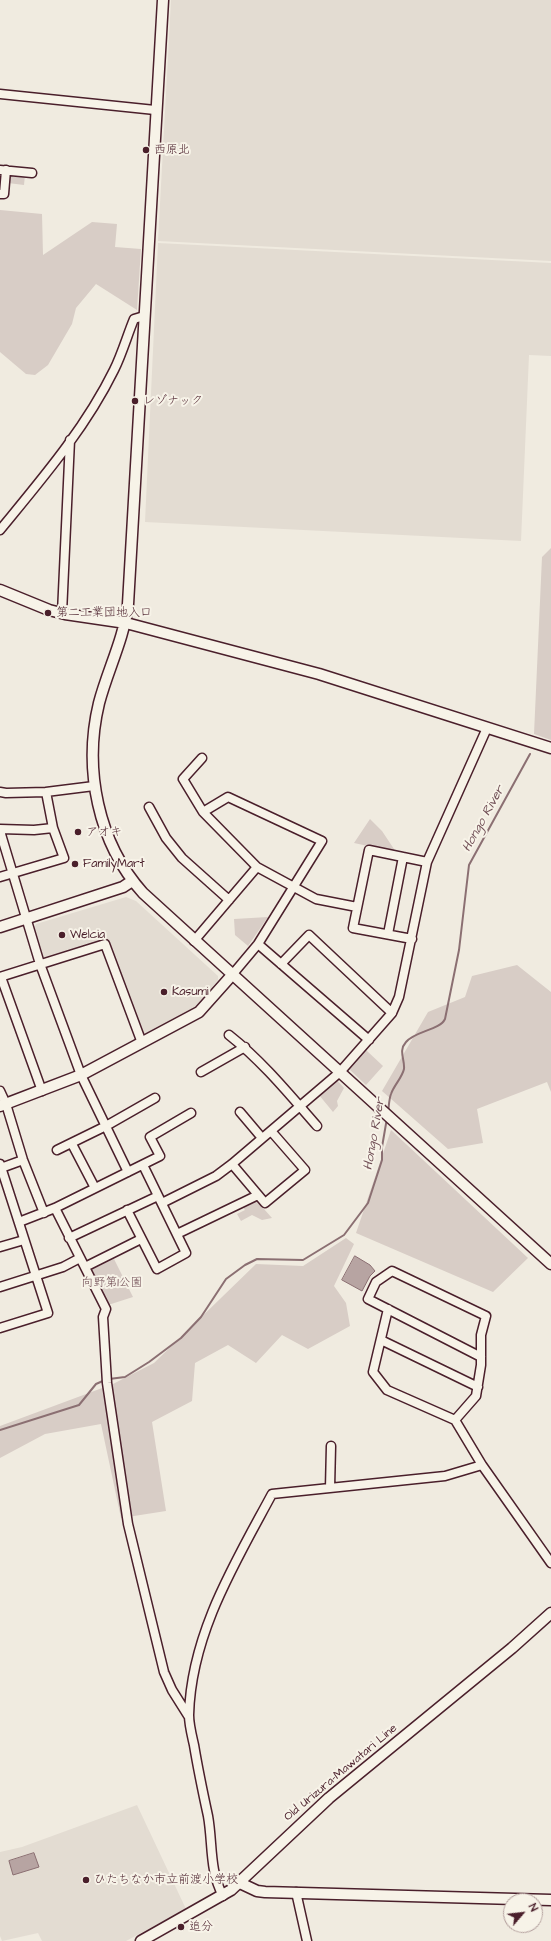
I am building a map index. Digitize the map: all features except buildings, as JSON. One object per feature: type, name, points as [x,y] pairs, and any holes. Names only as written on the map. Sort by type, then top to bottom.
[{"type":"street","points":[[163,0],[155,110],[134,529],[126,623],[99,702],[94,732],[92,758],[94,786],[100,814],[114,848],[132,881],[194,941],[551,1264]]},
{"type":"street","points":[[0,94],[155,110]]},
{"type":"street","points":[[0,194],[4,194],[3,170],[32,173]]},
{"type":"street","points":[[0,530],[46,473],[70,440],[114,369],[134,319],[144,316]]},
{"type":"street","points":[[62,613],[70,440]]},
{"type":"street","points":[[0,590],[62,613],[126,623],[313,672],[551,748]]},
{"type":"street","points":[[69,1238],[127,1210],[160,1199],[216,1176],[340,1072],[392,1013],[399,997],[427,862],[486,728]]},
{"type":"street","points":[[202,758],[183,779],[203,812],[257,867],[316,899],[357,907]]},
{"type":"street","points":[[0,792],[46,792],[94,786]]},
{"type":"street","points":[[0,877],[64,858],[53,828],[46,792]]},
{"type":"street","points":[[3,1105],[81,1075],[199,1012],[258,944],[322,841],[228,797],[203,812]]},
{"type":"street","points":[[149,807],[166,838],[182,858],[229,900]]},
{"type":"street","points":[[53,828],[34,830],[0,830],[40,964],[81,1075],[128,1172]]},
{"type":"street","points":[[412,939],[353,928],[368,850],[427,862]]},
{"type":"street","points":[[388,934],[403,857]]},
{"type":"street","points":[[194,941],[257,867]]},
{"type":"street","points":[[0,927],[123,887],[132,881]]},
{"type":"street","points":[[281,964],[309,935],[392,1013]]},
{"type":"street","points":[[42,1091],[1,977],[105,944],[142,1043]]},
{"type":"street","points":[[258,944],[369,1040]]},
{"type":"street","points":[[229,1035],[244,1047],[317,1126]]},
{"type":"street","points":[[201,1072],[244,1047]]},
{"type":"street","points":[[0,1091],[3,1105],[44,1213]]},
{"type":"street","points":[[57,1150],[72,1144],[106,1126],[154,1098]]},
{"type":"street","points":[[240,1112],[262,1138]]},
{"type":"street","points":[[18,1222],[55,1208],[160,1156],[150,1137],[191,1113]]},
{"type":"street","points":[[232,1164],[265,1203],[305,1170],[271,1130]]},
{"type":"street","points":[[72,1144],[95,1188]]},
{"type":"street","points":[[0,1328],[48,1313],[1,1166],[23,1160]]},
{"type":"street","points":[[127,1210],[157,1269],[186,1253],[143,1165]]},
{"type":"street","points":[[177,1234],[258,1195]]},
{"type":"street","points":[[55,1208],[106,1309],[103,1317],[107,1381],[128,1524],[164,1672],[172,1690],[189,1717]]},
{"type":"street","points":[[85,1267],[141,1239]]},
{"type":"street","points":[[0,1247],[24,1240]]},
{"type":"street","points":[[0,1287],[63,1267],[80,1258]]},
{"type":"street","points":[[455,1420],[476,1396],[481,1357],[480,1334],[486,1316],[392,1271],[376,1282],[368,1299],[481,1357]]},
{"type":"street","points":[[388,1309],[373,1372],[387,1390],[455,1420],[482,1465],[551,1563]]},
{"type":"street","points":[[381,1340],[478,1387]]},
{"type":"street","points":[[330,1488],[331,1446]]},
{"type":"street","points":[[223,1896],[216,1883],[213,1869],[209,1821],[189,1717],[192,1681],[208,1621],[236,1560],[272,1494],[445,1476],[482,1465]]},
{"type":"street","name":"Old Urizura-Mawatari Line","points":[[141,1941],[223,1896],[240,1883],[257,1864],[329,1798],[512,1648],[551,1613]]},
{"type":"street","points":[[240,1883],[257,1891],[551,1900]]},
{"type":"street","points":[[296,1892],[307,1941]]},
{"type":"shaded area","points":[[171,0],[551,0],[551,261],[158,241]]},
{"type":"shaded area","points":[[158,243],[551,263],[551,356],[529,355],[521,541],[145,522]]},
{"type":"shaded area","points":[[126,897],[136,901],[218,976],[218,980],[194,1009],[146,1034],[141,1033],[108,939],[47,958],[42,957],[33,929],[36,924]]},
{"type":"shaded area","points":[[355,1256],[370,1265],[375,1271],[370,1276],[362,1291],[342,1280]]},
{"type":"shaded area","name":"ひたちなか市立前渡小学校","points":[[137,1805],[186,1909],[126,1941],[42,1941],[38,1933],[2,1941],[0,1936],[0,1852],[22,1847]]},
{"type":"shaded area","points":[[34,1853],[39,1867],[13,1875],[9,1861]]},
{"type":"green space","points":[[9,173],[25,175],[24,185],[8,183]]},
{"type":"green space","points":[[0,210],[42,214],[43,255],[92,222],[117,224],[115,247],[141,249],[137,310],[96,284],[76,308],[72,324],[48,365],[35,375],[26,374],[0,352]]},
{"type":"green space","points":[[551,548],[551,740],[534,734],[542,557]]},
{"type":"green space","points":[[370,819],[382,831],[396,852],[354,843]]},
{"type":"green space","points":[[268,917],[248,946],[235,935],[234,919]]},
{"type":"green space","points":[[517,965],[551,992],[551,1092],[547,1082],[477,1109],[483,1143],[448,1149],[382,1091],[428,1012],[465,997],[472,976]]},
{"type":"green space","points":[[366,1050],[383,1066],[366,1085],[349,1069]]},
{"type":"green space","points":[[337,1080],[344,1088],[337,1101],[338,1106],[333,1112],[319,1095]]},
{"type":"green space","points":[[391,1130],[528,1258],[493,1292],[356,1233]]},
{"type":"green space","points":[[256,1200],[272,1218],[262,1220],[252,1215],[241,1221],[237,1214],[245,1210],[242,1206]]},
{"type":"green space","points":[[346,1238],[354,1244],[334,1286],[346,1303],[350,1326],[308,1349],[282,1335],[256,1363],[228,1345],[195,1363],[192,1401],[152,1422],[166,1511],[121,1518],[101,1424],[45,1434],[0,1458],[0,1426],[113,1384],[154,1363],[256,1264],[303,1266]]},
{"type":"green space","name":"向野第1公園","points":[[114,1259],[133,1297],[108,1305],[91,1270]]},
{"type":"waterway","name":"Hongo River","points":[[388,1112],[391,1094],[404,1069],[402,1052],[404,1045],[410,1038],[438,1026],[445,1019],[459,950],[469,865],[530,754]]},
{"type":"waterway","name":"Hongo River","points":[[109,1379],[125,1377],[149,1362],[181,1338],[201,1317],[226,1279],[245,1265],[257,1259],[303,1260],[344,1235],[368,1203],[382,1160],[382,1147],[387,1118]]},
{"type":"waterway","name":"Hongo River","points":[[0,1430],[79,1405],[96,1384],[105,1380]]},
{"type":"place","name":"西原北","points":[[146,150]]},
{"type":"place","name":"レゾナック","points":[[135,401]]},
{"type":"place","name":"第二工業団地入口","points":[[48,613]]},
{"type":"place","name":"アオキ","points":[[78,832]]},
{"type":"place","name":"FamilyMart","points":[[75,864]]},
{"type":"place","name":"Welcia","points":[[62,935]]},
{"type":"place","name":"Kasumi","points":[[164,992]]},
{"type":"place","name":"ひたちなか市立前渡小学校","points":[[86,1880]]},
{"type":"place","name":"追分","points":[[181,1927]]}]
